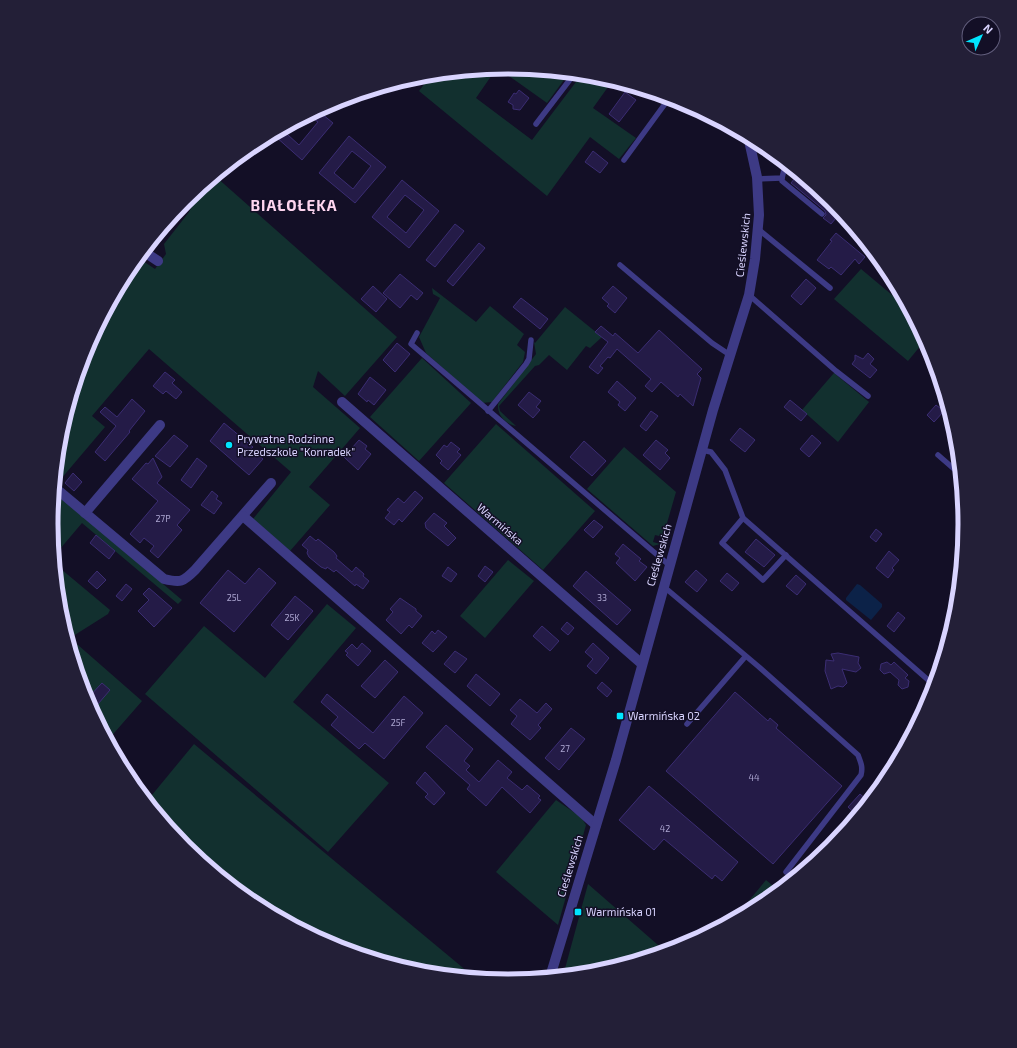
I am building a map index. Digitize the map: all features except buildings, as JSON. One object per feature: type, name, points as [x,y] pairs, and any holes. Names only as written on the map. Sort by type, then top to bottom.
[{"type":"street","name":"Cieślewskich","points":[[551,973],[596,825],[730,354],[749,295],[759,215],[757,179],[750,144]]},
{"type":"street","points":[[148,254],[158,261]]},
{"type":"street","name":"Warmińska","points":[[342,402],[642,664]]},
{"type":"street","points":[[85,513],[160,425]]},
{"type":"street","points":[[59,491],[164,579],[175,582],[184,581],[195,570],[271,483]]},
{"type":"street","points":[[243,516],[596,825]]},
{"type":"lane","points":[[536,124],[571,78]]},
{"type":"lane","points":[[624,160],[666,102]]},
{"type":"lane","points":[[784,168],[782,181],[822,214]]},
{"type":"lane","points":[[757,179],[782,178]]},
{"type":"lane","points":[[758,229],[830,288]]},
{"type":"lane","points":[[620,265],[712,343],[730,354]]},
{"type":"lane","points":[[749,295],[836,371],[868,396]]},
{"type":"lane","points":[[417,333],[411,344],[669,565]]},
{"type":"lane","points":[[488,411],[526,364],[529,359],[532,340]]},
{"type":"lane","points":[[702,450],[711,452],[725,470],[744,518],[930,682]]},
{"type":"lane","points":[[938,455],[956,470]]},
{"type":"lane","points":[[744,518],[722,542],[763,580],[786,555]]},
{"type":"lane","points":[[663,586],[745,657],[759,667],[858,755],[862,768],[860,775],[786,872]]},
{"type":"lane","points":[[687,724],[745,657]]},
{"type":"green space","points":[[493,74],[476,98],[532,140],[578,79],[596,82],[609,85],[593,108],[636,138],[619,159],[590,137],[547,196],[419,91],[427,81],[450,77]]},
{"type":"green space","points":[[506,74],[538,74],[566,77],[547,103]]},
{"type":"green space","points":[[219,179],[397,337],[345,396],[318,371],[313,387],[360,428],[309,487],[330,505],[290,551],[253,519],[291,472],[149,349],[92,416],[105,427],[61,479],[73,407],[92,352],[104,325],[118,299],[143,261],[155,269],[166,254],[164,244],[189,212],[196,200]]},
{"type":"green space","points":[[861,269],[901,302],[922,344],[908,361],[834,299]]},
{"type":"green space","points":[[432,288],[476,322],[490,306],[524,334],[517,345],[525,352],[523,362],[492,402],[482,403],[426,353],[419,337],[440,298],[433,294]]},
{"type":"green space","points":[[565,307],[602,337],[590,348],[586,346],[567,370],[549,355],[539,365],[535,366],[499,406],[500,411],[516,426],[512,425],[505,421],[500,415],[498,404],[536,354],[534,342],[535,343]]},
{"type":"green space","points":[[422,358],[471,403],[419,461],[370,417]]},
{"type":"green space","points":[[834,373],[869,402],[838,442],[802,410]]},
{"type":"green space","points":[[496,424],[595,511],[543,570],[444,483]]},
{"type":"green space","points":[[624,447],[676,492],[663,537],[655,535],[653,542],[660,544],[653,546],[587,489]]},
{"type":"green space","points":[[59,496],[182,600],[178,604],[82,523],[59,550]]},
{"type":"green space","points":[[508,560],[534,581],[485,638],[460,616]]},
{"type":"green space","points":[[61,569],[110,610],[108,614],[72,637]]},
{"type":"green space","points":[[327,604],[356,628],[293,702],[389,783],[328,852],[145,694],[204,626],[265,678]]},
{"type":"green space","points":[[73,641],[142,701],[111,736],[92,696]]},
{"type":"green space","points":[[194,744],[468,973],[421,966],[364,951],[309,928],[283,914],[258,899],[211,863],[190,843],[150,797]]},
{"type":"green space","points":[[556,800],[581,817],[586,825],[558,925],[496,872]]},
{"type":"green space","points":[[766,880],[775,887],[759,899],[742,909]]},
{"type":"green space","points":[[588,884],[661,948],[625,959],[564,971]]},
{"type":"water","points":[[857,584],[882,604],[882,607],[871,620],[846,600]]},
{"type":"place","name":"Prywatne Rodzinne Przedszkole \"Konradek\"","points":[[229,445]]},
{"type":"place","name":"Warmińska 02","points":[[620,716]]},
{"type":"place","name":"Warmińska 01","points":[[578,912]]},
{"type":"district","name":"BIAŁOŁĘKA","points":[[294,206]]}]
